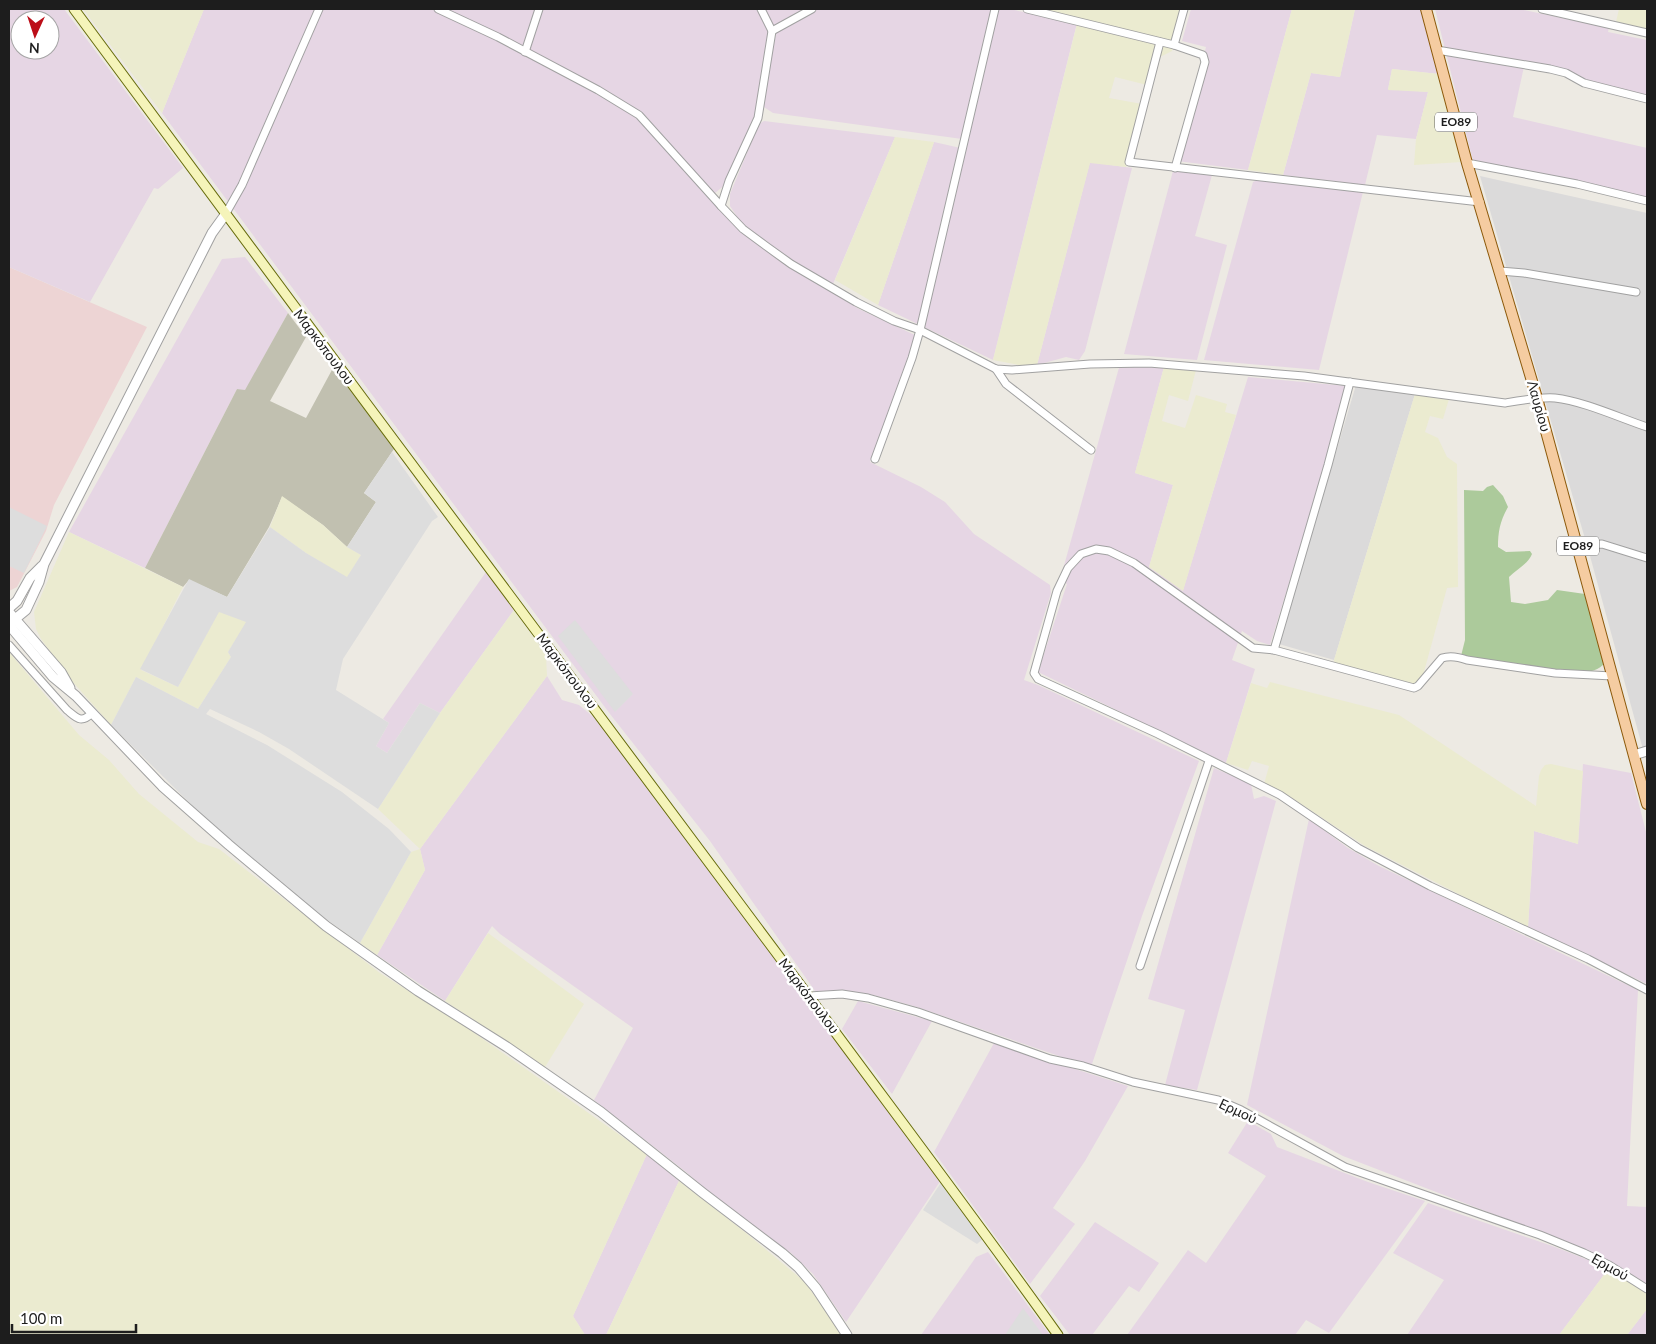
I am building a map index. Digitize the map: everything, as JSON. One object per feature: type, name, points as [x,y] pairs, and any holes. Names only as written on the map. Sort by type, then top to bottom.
[{"type":"main road","name":"Μαρκόπουλου","points":[[74,9],[225,215],[992,1242],[1058,1335]]},
{"type":"main road","name":"Λαυρίου","points":[[1426,9],[1467,163],[1500,271],[1577,544],[1647,804]]},
{"type":"street","points":[[11,623],[26,610],[39,582],[44,564],[212,233],[242,186],[319,9]]},
{"type":"street","points":[[438,9],[598,90],[639,114],[743,229],[791,264],[856,302],[894,321],[920,330],[996,370],[1006,384],[1090,450]]},
{"type":"street","points":[[525,52],[539,9]]},
{"type":"street","points":[[721,206],[729,181],[758,118],[772,31],[761,9]]},
{"type":"street","points":[[772,31],[812,9]]},
{"type":"street","points":[[876,460],[920,330],[995,9]]},
{"type":"street","points":[[1027,9],[1174,45],[1198,52],[1203,56],[1204,62],[1175,168]]},
{"type":"street","points":[[1174,45],[1184,9]]},
{"type":"street","points":[[1542,9],[1647,33]]},
{"type":"street","points":[[1160,42],[1129,162],[1480,202]]},
{"type":"street","points":[[1437,50],[1550,69],[1566,73],[1584,83],[1647,99]]},
{"type":"street","points":[[1467,163],[1577,184],[1647,201]]},
{"type":"street","points":[[1500,271],[1532,274],[1636,292]]},
{"type":"street","points":[[996,370],[1090,364],[1149,363],[1304,376],[1505,403],[1536,398],[1557,398],[1581,404],[1647,427]]},
{"type":"street","points":[[1274,650],[1350,382]]},
{"type":"street","points":[[1577,544],[1602,544],[1647,558]]},
{"type":"street","points":[[1612,676],[1509,667],[1458,657],[1442,658],[1418,686],[1414,688],[1363,676],[1274,650],[1254,648],[1134,563],[1109,551],[1096,549],[1081,554],[1068,568],[1057,591],[1034,673],[1038,679],[1158,734],[1280,795],[1358,848],[1426,884],[1588,959],[1647,990]]},
{"type":"street","points":[[44,564],[30,578],[17,601],[9,610],[11,623],[53,677],[76,696],[162,786],[228,845],[326,926],[418,991],[506,1047],[601,1112],[782,1253],[798,1267],[816,1288],[847,1335]]},
{"type":"street","points":[[9,645],[67,710],[83,720],[92,714]]},
{"type":"street","points":[[1634,755],[1647,751]]},
{"type":"street","points":[[1140,966],[1209,761]]},
{"type":"street","name":"Ερμού","points":[[808,996],[842,994],[868,998],[918,1012],[1050,1059],[1083,1066],[1133,1082],[1218,1100],[1241,1110],[1345,1167],[1584,1252],[1647,1289]]},
{"type":"shaded area","points":[[9,9],[64,9],[183,168],[158,189],[154,188],[90,302],[9,267]]},
{"type":"shaded area","points":[[204,9],[759,9],[770,31],[756,118],[726,184],[715,193],[703,180],[699,188],[730,221],[736,215],[730,206],[730,194],[759,124],[764,121],[895,137],[830,291],[859,309],[917,336],[870,462],[921,487],[945,502],[974,534],[1050,585],[1051,593],[1024,680],[1199,761],[1142,916],[1091,1067],[917,1007],[874,995],[815,991],[710,841],[610,714],[162,113]]},
{"type":"shaded area","points":[[763,9],[806,9],[773,28]]},
{"type":"shaded area","points":[[816,9],[991,9],[962,139],[773,113],[761,105],[777,30]]},
{"type":"shaded area","points":[[997,9],[1009,9],[1077,23],[993,360],[878,305],[934,142],[965,149]]},
{"type":"shaded area","points":[[1191,9],[1292,9],[1248,170],[1177,161],[1206,47],[1182,41]]},
{"type":"shaded area","points":[[1355,9],[1422,9],[1439,74],[1392,69],[1388,89],[1428,92],[1416,139],[1377,135],[1365,185],[1283,175],[1311,73],[1340,77]]},
{"type":"shaded area","points":[[1435,9],[1519,9],[1609,28],[1608,32],[1647,40],[1647,95],[1585,81],[1525,62],[1513,117],[1647,148],[1647,198],[1473,161]]},
{"type":"shaded area","points":[[1090,162],[1132,168],[1085,351],[1079,360],[1066,357],[1037,365]]},
{"type":"shaded area","points":[[1173,171],[1212,175],[1195,236],[1227,245],[1197,360],[1124,354]]},
{"type":"shaded area","points":[[1480,176],[1647,213],[1647,764],[1590,556]]},
{"type":"shaded area","points":[[1260,179],[1363,192],[1319,370],[1204,360],[1253,182]]},
{"type":"shaded area","points":[[245,257],[288,313],[245,391],[237,389],[145,568],[69,532],[222,259]]},
{"type":"shaded area","points":[[9,267],[147,327],[54,505],[46,531],[17,587],[9,591]]},
{"type":"shaded area","points":[[288,313],[306,337],[270,401],[306,418],[333,368],[394,449],[364,493],[376,502],[347,547],[323,525],[282,497],[269,527],[227,597],[189,580],[183,587],[145,568],[237,389],[245,390]]},
{"type":"shaded area","points":[[1120,364],[1164,367],[1135,473],[1173,485],[1149,567],[1183,590],[1248,377],[1347,386],[1321,479],[1270,645],[1257,641],[1242,631],[1232,660],[1255,669],[1226,763],[1038,672],[1067,584],[1060,580]]},
{"type":"shaded area","points":[[1356,385],[1415,394],[1334,660],[1279,644]]},
{"type":"shaded area","points":[[392,452],[438,517],[432,521],[343,659],[336,690],[389,723],[376,746],[387,753],[420,703],[440,713],[378,809],[289,749],[259,732],[210,709],[206,714],[267,745],[342,792],[389,829],[411,852],[360,943],[323,917],[247,855],[205,818],[111,725],[136,677],[198,709],[231,657],[228,652],[246,622],[219,612],[178,687],[140,669],[189,579],[227,597],[270,527],[306,553],[347,577],[361,555],[347,547],[376,502],[364,493]]},
{"type":"shaded area","points":[[9,507],[47,526],[24,573],[9,566]]},
{"type":"shaded area","points":[[486,572],[514,610],[440,713],[420,703],[387,753],[376,746],[389,723],[383,719]]},
{"type":"shaded area","points":[[575,620],[633,694],[615,712],[558,636]]},
{"type":"shaded area","points":[[547,676],[562,700],[579,705],[597,720],[941,1180],[846,1322],[813,1274],[791,1253],[726,1207],[686,1172],[594,1100],[633,1028],[500,934],[492,926],[445,1001],[377,955],[425,870],[420,849]]},
{"type":"shaded area","points":[[1583,764],[1631,773],[1647,836],[1647,984],[1528,927],[1534,831],[1578,844]]},
{"type":"shaded area","points":[[1214,768],[1251,784],[1254,799],[1264,796],[1276,801],[1197,1090],[1165,1085],[1185,1010],[1148,999]]},
{"type":"shaded area","points":[[1309,819],[1348,848],[1379,866],[1638,990],[1627,1206],[1647,1207],[1647,1284],[1589,1251],[1343,1156],[1247,1105]]},
{"type":"shaded area","points":[[858,1001],[932,1021],[892,1094],[842,1029]]},
{"type":"shaded area","points":[[994,1043],[1128,1086],[1085,1161],[1053,1208],[1075,1224],[1030,1284],[934,1152]]},
{"type":"shaded area","points":[[1248,1121],[1271,1134],[1277,1147],[1368,1182],[1425,1201],[1329,1333],[1306,1320],[1295,1335],[1127,1335],[1188,1250],[1206,1263],[1266,1176],[1228,1153]]},
{"type":"shaded area","points":[[647,1154],[679,1181],[606,1335],[585,1335],[573,1316]]},
{"type":"shaded area","points":[[942,1181],[985,1237],[977,1244],[923,1210]]},
{"type":"shaded area","points":[[1428,1203],[1555,1247],[1609,1268],[1559,1335],[1407,1335],[1444,1280],[1393,1253]]},
{"type":"shaded area","points":[[1095,1222],[1159,1263],[1139,1292],[1129,1286],[1092,1335],[1070,1335],[1040,1296]]},
{"type":"shaded area","points":[[988,1252],[1050,1335],[921,1335],[976,1257]]},
{"type":"shaded area","points":[[1023,1308],[1043,1335],[1005,1335]]},
{"type":"shaded area","points":[[1647,1309],[1647,1335],[1627,1335]]},
{"type":"green space","points":[[83,9],[204,9],[162,113]]},
{"type":"green space","points":[[1030,9],[1183,9],[1172,51],[1154,60],[1147,85],[1115,77],[1109,98],[1142,104],[1126,167],[1090,163],[1037,365],[1024,366],[993,360],[1077,24],[1029,13]]},
{"type":"green space","points":[[1292,9],[1355,9],[1340,77],[1311,73],[1283,175],[1248,170]]},
{"type":"green space","points":[[1619,9],[1647,9],[1647,29],[1616,22]]},
{"type":"green space","points":[[1392,69],[1439,74],[1462,162],[1414,165],[1416,139],[1428,92],[1388,90]]},
{"type":"green space","points":[[895,137],[934,142],[878,305],[835,280]]},
{"type":"green space","points":[[1164,367],[1196,370],[1188,401],[1169,395],[1162,421],[1185,428],[1196,395],[1227,404],[1225,412],[1236,415],[1183,591],[1149,567],[1173,485],[1135,473]]},
{"type":"green space","points":[[1415,394],[1449,399],[1443,419],[1430,416],[1425,432],[1438,438],[1447,457],[1457,464],[1458,587],[1447,588],[1422,679],[1416,685],[1411,686],[1335,666],[1334,660]]},
{"type":"green space","points":[[1493,485],[1503,496],[1508,507],[1500,527],[1498,547],[1506,552],[1530,551],[1532,554],[1525,564],[1509,577],[1511,602],[1525,604],[1548,600],[1557,590],[1585,594],[1606,662],[1598,668],[1586,672],[1571,672],[1461,656],[1465,640],[1464,490],[1483,491]]},
{"type":"green space","points":[[282,496],[323,525],[347,547],[361,555],[347,578],[306,553],[270,527]]},
{"type":"green space","points":[[69,532],[183,587],[141,670],[178,687],[219,611],[247,622],[228,652],[231,657],[198,709],[136,677],[111,725],[71,680],[41,639],[36,629],[34,612]]},
{"type":"green space","points":[[514,610],[546,655],[547,676],[420,849],[378,809],[440,713]]},
{"type":"green space","points":[[9,652],[79,735],[109,760],[139,794],[198,842],[219,849],[380,973],[463,1025],[647,1154],[573,1316],[585,1335],[9,1335]]},
{"type":"green space","points":[[1270,682],[1399,715],[1536,806],[1539,776],[1545,765],[1551,764],[1583,771],[1578,844],[1534,831],[1528,927],[1521,926],[1365,846],[1289,796],[1264,784],[1269,766],[1252,761],[1248,770],[1226,763],[1251,683],[1267,688]]},
{"type":"green space","points":[[420,849],[425,870],[377,955],[360,943],[411,852]]},
{"type":"green space","points":[[488,933],[584,1004],[545,1067],[445,1001]]},
{"type":"green space","points":[[679,1181],[805,1282],[842,1335],[606,1335]]},
{"type":"green space","points":[[1609,1268],[1647,1293],[1647,1309],[1627,1335],[1559,1335]]}]
